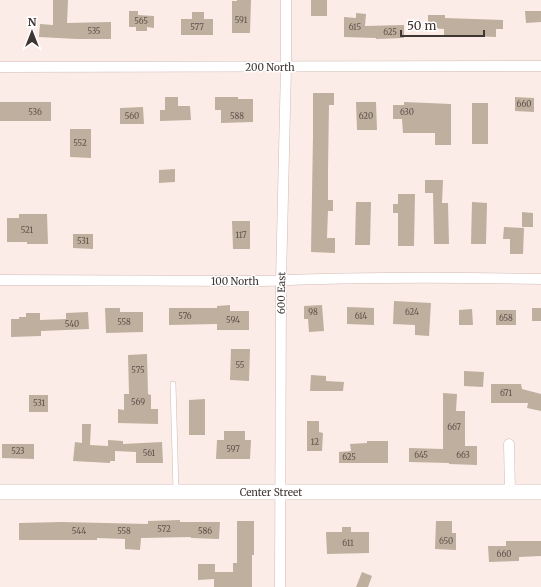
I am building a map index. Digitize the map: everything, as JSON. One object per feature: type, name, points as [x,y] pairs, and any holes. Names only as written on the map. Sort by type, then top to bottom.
[{"type":"street","name":"600 East","points":[[280,587],[281,281],[286,0]]},
{"type":"street","name":"200 North","points":[[0,67],[541,66]]},
{"type":"street","name":"100 North","points":[[0,280],[281,281],[304,279],[480,278],[541,280]]},
{"type":"street","points":[[509,444],[510,492]]},
{"type":"street","name":"Center Street","points":[[0,492],[541,492]]},
{"type":"lane","points":[[173,384],[176,492]]},
{"type":"building","points":[[53,0],[68,0],[67,23],[111,22],[111,39],[39,37],[40,24],[53,25]]},
{"type":"building","points":[[251,0],[250,33],[232,33],[232,1]]},
{"type":"building","points":[[311,0],[327,0],[327,16],[311,16]]},
{"type":"building","points":[[129,11],[138,11],[138,15],[154,16],[154,28],[147,27],[147,31],[136,31],[136,27],[129,27]]},
{"type":"building","points":[[525,11],[541,11],[541,22],[526,23]]},
{"type":"building","points":[[192,12],[204,12],[204,19],[213,19],[213,35],[181,35],[181,19],[192,19]]},
{"type":"building","points":[[356,13],[366,14],[365,26],[404,25],[404,38],[376,39],[344,37],[344,17],[356,18]]},
{"type":"building","points":[[428,15],[445,15],[445,18],[503,20],[503,29],[496,29],[496,37],[444,35],[444,29],[428,28]]},
{"type":"building","points":[[313,93],[334,93],[334,105],[329,105],[328,169],[328,200],[333,200],[333,211],[328,211],[327,238],[335,238],[335,253],[311,252]]},
{"type":"building","points":[[165,97],[178,97],[178,106],[190,106],[191,120],[160,121],[160,110],[165,110]]},
{"type":"building","points":[[215,97],[238,97],[238,99],[253,99],[253,122],[221,123],[221,110],[215,110]]},
{"type":"building","points":[[515,97],[534,98],[534,112],[515,111]]},
{"type":"building","points":[[0,102],[51,102],[51,121],[0,121]]},
{"type":"building","points":[[356,102],[376,102],[377,130],[357,130]]},
{"type":"building","points":[[404,102],[451,104],[451,145],[435,145],[435,133],[403,133],[402,119],[393,119],[393,105],[404,105]]},
{"type":"building","points":[[472,103],[488,103],[488,144],[472,144]]},
{"type":"building","points":[[143,107],[144,124],[120,124],[120,108]]},
{"type":"building","points":[[70,129],[91,129],[91,158],[70,157]]},
{"type":"building","points":[[175,169],[175,182],[159,183],[159,170]]},
{"type":"building","points":[[425,180],[443,180],[442,203],[448,203],[449,244],[434,244],[433,193],[425,193]]},
{"type":"building","points":[[398,194],[415,194],[414,246],[398,246],[398,213],[393,213],[393,204],[398,204]]},
{"type":"building","points":[[356,202],[371,202],[370,245],[355,245]]},
{"type":"building","points":[[472,202],[487,203],[486,244],[471,244]]},
{"type":"building","points":[[522,212],[533,213],[533,227],[522,227]]},
{"type":"building","points":[[19,214],[47,214],[48,244],[7,242],[7,218],[19,218]]},
{"type":"building","points":[[232,221],[250,221],[250,249],[233,249]]},
{"type":"building","points":[[504,227],[524,228],[523,254],[510,254],[510,239],[503,239]]},
{"type":"building","points":[[73,234],[93,234],[93,249],[73,248]]},
{"type":"building","points":[[394,301],[431,303],[429,336],[415,335],[415,325],[393,324]]},
{"type":"building","points":[[230,305],[230,311],[249,311],[249,330],[217,330],[217,324],[169,325],[169,308],[217,308],[217,306]]},
{"type":"building","points":[[322,305],[324,331],[309,332],[308,319],[304,319],[304,306]]},
{"type":"building","points":[[347,307],[374,308],[374,325],[347,324]]},
{"type":"building","points":[[105,308],[120,308],[120,312],[143,312],[143,332],[106,333]]},
{"type":"building","points":[[532,308],[541,308],[541,321],[532,321]]},
{"type":"building","points":[[472,309],[473,325],[459,325],[459,310]]},
{"type":"building","points":[[496,310],[516,310],[516,325],[496,325]]},
{"type":"building","points":[[88,312],[89,329],[41,331],[41,336],[11,337],[11,319],[26,317],[26,313],[40,313],[40,320],[66,319],[66,313]]},
{"type":"building","points":[[231,349],[250,349],[249,381],[230,380]]},
{"type":"building","points":[[147,354],[148,394],[151,395],[151,409],[158,409],[158,424],[118,423],[118,409],[124,410],[124,394],[129,394],[128,355]]},
{"type":"building","points":[[464,371],[484,372],[483,387],[464,386]]},
{"type":"building","points":[[311,375],[326,376],[326,381],[344,382],[343,391],[310,391]]},
{"type":"building","points":[[491,384],[521,384],[522,389],[541,394],[541,411],[527,408],[528,403],[491,403]]},
{"type":"building","points":[[443,393],[457,394],[456,411],[465,411],[465,446],[477,446],[477,465],[409,462],[409,448],[443,449]]},
{"type":"building","points":[[29,395],[48,395],[48,412],[29,412]]},
{"type":"building","points":[[205,399],[205,435],[189,435],[189,400]]},
{"type":"building","points":[[307,421],[319,421],[319,432],[323,433],[322,451],[307,451]]},
{"type":"building","points":[[82,424],[91,424],[90,445],[108,446],[108,440],[123,441],[123,444],[162,442],[163,463],[136,463],[136,452],[115,451],[115,461],[110,461],[110,463],[73,461],[75,442],[82,443]]},
{"type":"building","points":[[224,431],[245,431],[245,440],[251,440],[250,459],[216,459],[217,440],[224,440]]},
{"type":"building","points":[[367,441],[388,441],[388,463],[339,463],[339,452],[351,451],[350,444],[367,443]]},
{"type":"building","points":[[2,444],[34,444],[34,459],[2,458]]},
{"type":"building","points":[[180,520],[180,522],[220,522],[219,539],[191,537],[141,538],[140,550],[125,549],[125,539],[97,538],[97,540],[19,540],[19,523],[62,522],[148,524],[148,521]]},
{"type":"building","points":[[237,521],[254,521],[252,587],[214,587],[214,579],[198,580],[198,564],[215,564],[215,572],[233,572],[233,563],[237,563]]},
{"type":"building","points":[[436,521],[452,521],[452,533],[456,533],[456,550],[435,549]]},
{"type":"building","points":[[342,527],[351,527],[351,532],[369,532],[369,553],[327,554],[326,532],[342,532]]},
{"type":"building","points":[[506,541],[541,541],[541,556],[519,557],[519,561],[489,562],[488,546],[506,546]]},
{"type":"building","points":[[362,572],[372,576],[368,587],[356,587]]}]
